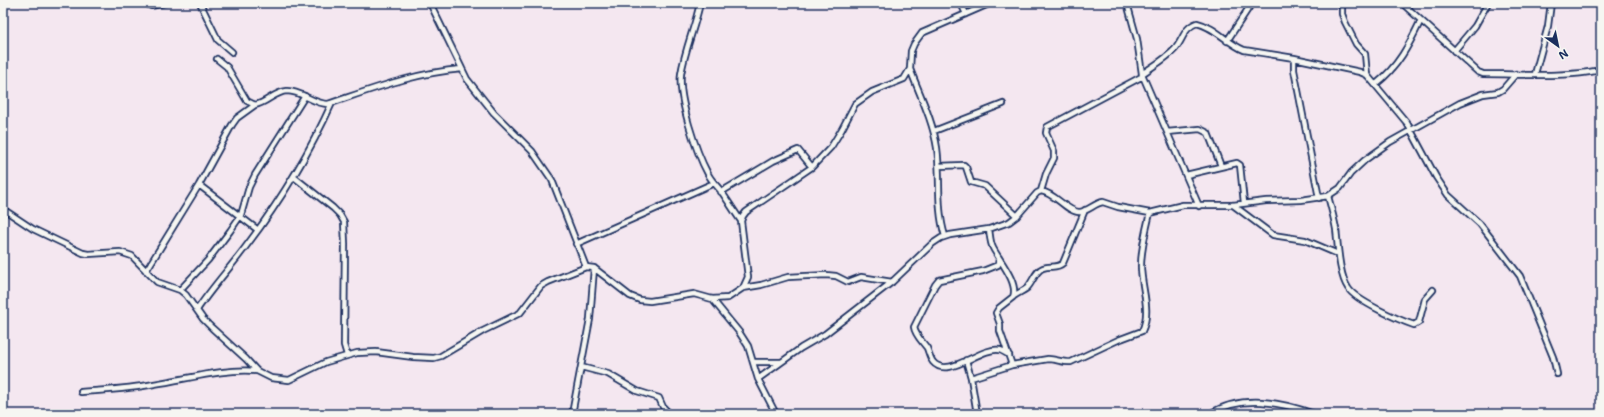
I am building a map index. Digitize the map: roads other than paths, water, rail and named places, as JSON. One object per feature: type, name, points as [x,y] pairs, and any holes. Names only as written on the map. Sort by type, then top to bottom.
[{"type":"street","points":[[145,3],[151,6],[164,3]]},
{"type":"street","points":[[200,3],[218,40],[232,52]]},
{"type":"street","points":[[430,3],[462,69],[476,92],[494,114],[524,140],[548,174],[558,194],[586,267]]},
{"type":"street","points":[[700,3],[681,76],[684,108],[708,175],[741,221],[748,277],[743,288]]},
{"type":"street","points":[[960,3],[966,14]]},
{"type":"street","points":[[946,236],[940,215],[939,166],[934,131],[910,70],[911,51],[922,33],[991,3]]},
{"type":"street","points":[[1127,3],[1137,39],[1142,75],[1199,206]]},
{"type":"street","points":[[1227,41],[1252,3]]},
{"type":"street","points":[[1342,3],[1342,14],[1356,44],[1365,54],[1367,75]]},
{"type":"street","points":[[1402,3],[1454,51],[1478,72],[1483,74],[1579,74],[1601,70]]},
{"type":"street","points":[[1454,51],[1475,26],[1488,3]]},
{"type":"street","points":[[1535,74],[1548,26],[1551,3]]},
{"type":"street","points":[[1376,84],[1389,74],[1399,61],[1421,20]]},
{"type":"street","points":[[758,379],[781,362],[825,334],[892,282],[932,244],[946,236],[989,229],[1009,222],[1017,216],[1037,193],[1041,191],[1046,174],[1054,158],[1054,152],[1046,133],[1047,127],[1142,75],[1170,54],[1178,46],[1184,33],[1194,24],[1201,24],[1207,27],[1227,41],[1244,50],[1294,58],[1360,72],[1367,75],[1396,108],[1411,130],[1436,177],[1448,195],[1480,224],[1520,276],[1553,357],[1558,374]]},
{"type":"street","points":[[217,58],[227,67],[247,101],[255,105]]},
{"type":"street","points":[[1294,58],[1294,70],[1298,93],[1319,198]]},
{"type":"street","points":[[146,271],[200,185],[232,125],[237,118],[255,105],[284,92],[294,92],[320,104],[328,104],[412,76],[462,69]]},
{"type":"street","points":[[741,221],[743,216],[754,206],[812,167],[831,147],[855,104],[872,92],[904,79],[910,70]]},
{"type":"street","points":[[1041,191],[1052,195],[1072,210],[1078,212],[1100,202],[1106,202],[1118,207],[1150,213],[1183,205],[1233,205],[1301,200],[1328,196],[1340,188],[1351,173],[1365,160],[1390,142],[1460,102],[1483,94],[1498,92],[1503,89],[1516,74]]},
{"type":"street","points":[[180,290],[215,252],[241,215],[249,187],[255,175],[305,96]]},
{"type":"street","points":[[197,310],[206,295],[258,230],[294,177],[311,148],[332,103]]},
{"type":"street","points":[[934,131],[1003,104]]},
{"type":"street","points":[[1167,132],[1200,129],[1204,130],[1208,133],[1221,166]]},
{"type":"street","points":[[721,192],[773,161],[798,150],[812,167]]},
{"type":"street","points":[[1186,175],[1235,163],[1240,165],[1244,203]]},
{"type":"street","points":[[939,166],[964,165],[971,182],[985,186],[1017,216]]},
{"type":"street","points":[[294,177],[340,215],[344,222],[344,344],[347,354]]},
{"type":"street","points":[[576,244],[714,183]]},
{"type":"street","points":[[200,185],[241,215],[258,230]]},
{"type":"street","points":[[1328,196],[1335,227],[1338,254],[1347,288],[1356,297],[1412,324],[1418,323],[1425,299],[1433,290]]},
{"type":"street","points":[[1233,205],[1274,235],[1305,240],[1338,254]]},
{"type":"street","points":[[3,209],[33,229],[83,253],[112,252],[132,256],[157,282],[180,290],[186,295],[212,328],[257,371],[271,378],[289,380],[326,362],[347,354],[376,352],[413,357],[434,358],[440,356],[483,331],[520,313],[541,286],[586,267],[594,268],[630,296],[640,300],[650,301],[694,294],[712,299],[728,298],[743,288],[762,285],[788,277],[826,275],[836,276],[848,282],[861,277],[892,282]]},
{"type":"street","points":[[1012,365],[1000,331],[1000,324],[996,313],[999,308],[1026,288],[1038,271],[1042,268],[1061,266],[1085,210]]},
{"type":"street","points":[[971,378],[1012,365],[1048,359],[1054,359],[1066,363],[1071,362],[1118,340],[1142,331],[1146,322],[1147,304],[1141,266],[1144,237],[1150,213]]},
{"type":"street","points":[[989,229],[992,246],[1010,278],[1014,296]]},
{"type":"street","points":[[999,258],[998,265],[990,269],[939,280],[914,325],[914,331],[927,349],[934,363],[939,367],[945,368],[954,366],[966,360],[997,350],[1009,355]]},
{"type":"street","points":[[572,414],[590,319],[594,268]]},
{"type":"street","points":[[712,299],[744,340],[758,379],[776,414]]},
{"type":"street","points":[[966,360],[971,378],[977,414]]},
{"type":"street","points":[[753,362],[781,362]]},
{"type":"street","points":[[581,367],[608,374],[637,392],[659,398],[663,407],[670,414]]},
{"type":"street","points":[[81,392],[115,390],[153,385],[224,372],[241,370],[257,371]]},
{"type":"street","points":[[1210,414],[1234,404],[1254,402],[1275,403],[1314,414]]}]
